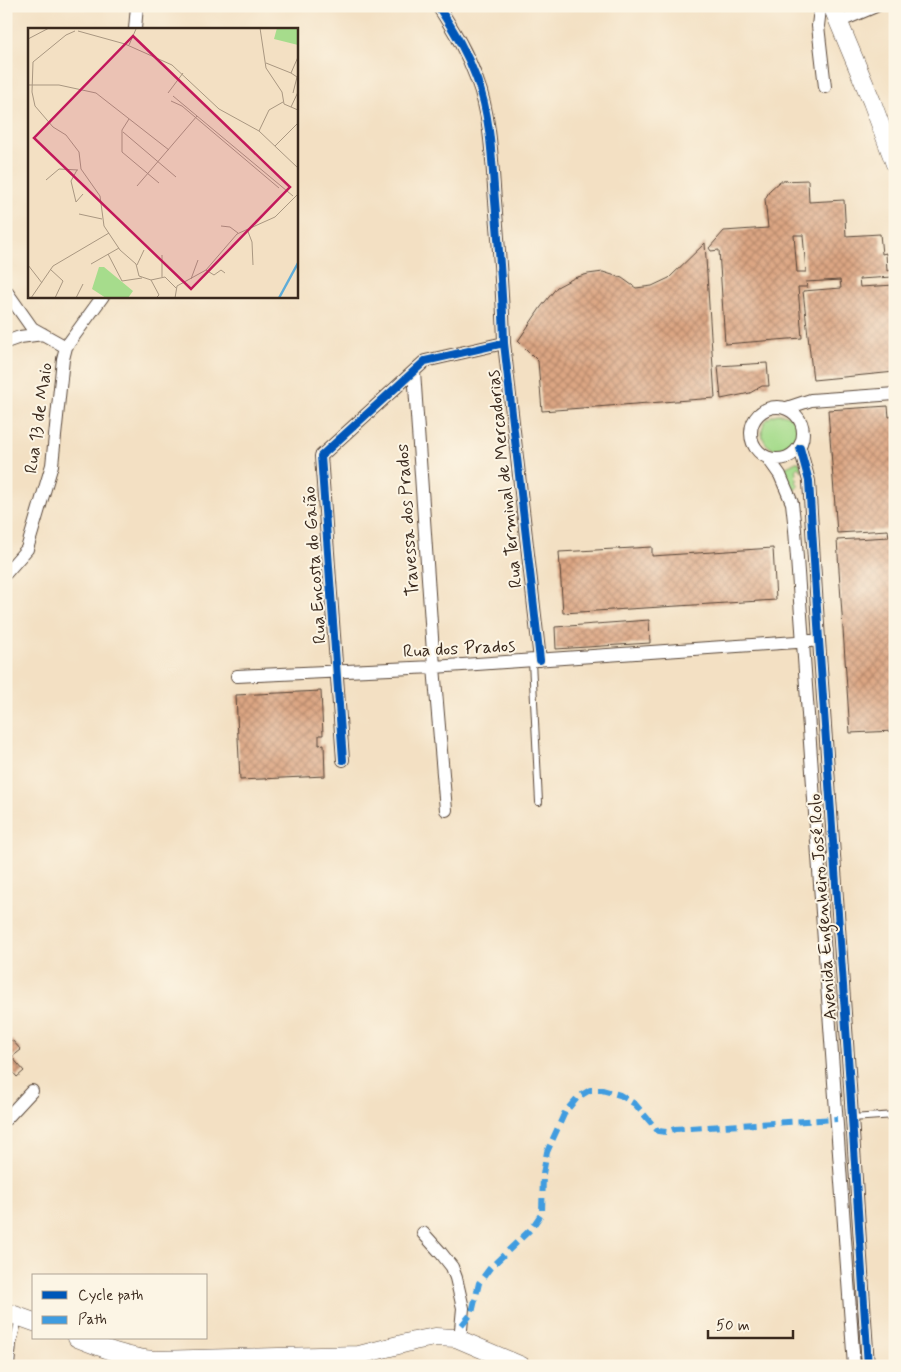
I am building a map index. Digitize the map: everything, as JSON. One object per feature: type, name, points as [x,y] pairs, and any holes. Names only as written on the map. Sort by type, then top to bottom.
[{"type":"street","points":[[135,28],[137,6]]},
{"type":"street","name":"Rua Terminal de Mercadorias","points":[[438,6],[462,43],[478,82],[486,116],[494,182],[504,343],[536,661]]},
{"type":"street","points":[[821,6],[818,26],[825,87]]},
{"type":"street","points":[[876,6],[835,14],[872,102],[895,164]]},
{"type":"street","points":[[6,290],[32,328],[66,347],[102,298]]},
{"type":"street","points":[[6,342],[20,337],[44,334]]},
{"type":"street","points":[[414,371],[425,361],[504,343]]},
{"type":"street","name":"Rua 13 de Maio","points":[[6,573],[27,549],[52,465],[63,359],[66,347]]},
{"type":"street","name":"Rua Encosta do Gaião","points":[[343,760],[321,456],[414,371]]},
{"type":"street","name":"Travessa dos Prados","points":[[414,371],[434,667],[446,810]]},
{"type":"street","name":"Avenida Engenheiro José Rolo","points":[[787,408],[811,400],[895,394]]},
{"type":"street","name":"Avenida Engenheiro José Rolo","points":[[854,1366],[792,503],[780,475],[768,458],[755,448],[751,432],[752,424],[763,410],[779,406],[794,412],[803,425],[804,433],[800,448],[809,480],[868,1366]]},
{"type":"street","points":[[768,458],[777,460],[786,458],[800,448]]},
{"type":"street","points":[[803,641],[819,640]]},
{"type":"street","name":"Rua dos Prados","points":[[237,676],[536,661],[803,641]]},
{"type":"street","points":[[6,1119],[32,1091]]},
{"type":"street","points":[[423,1233],[452,1267],[456,1278],[463,1308],[460,1340]]},
{"type":"street","points":[[82,1340],[102,1348],[155,1363],[359,1355],[435,1337],[456,1338],[522,1366]]},
{"type":"lane","points":[[536,661],[539,802]]},
{"type":"lane","points":[[852,1118],[895,1115]]},
{"type":"lane","points":[[11,1366],[13,1344],[20,1317]]},
{"type":"green space","points":[[780,414],[793,419],[798,432],[793,445],[780,450],[767,445],[762,432],[767,419]]},
{"type":"green space","points":[[799,462],[803,472],[798,467],[795,470],[798,473],[795,476],[798,479],[796,482],[799,485],[794,491],[797,494],[794,498],[783,469]]},
{"type":"building","points":[[808,180],[809,202],[844,200],[846,236],[880,234],[882,254],[886,253],[887,271],[893,270],[893,277],[859,279],[860,287],[895,285],[895,372],[813,380],[803,291],[841,288],[840,280],[806,282],[807,287],[798,287],[802,338],[725,344],[719,250],[711,251],[709,248],[724,231],[768,228],[765,199],[770,190],[780,181]],"holes":[[[794,235],[803,235],[806,272],[797,272]]]},
{"type":"building","points":[[705,243],[715,398],[542,411],[538,361],[518,341],[557,287],[574,278],[603,272],[622,278],[636,288],[652,286],[669,278]]},
{"type":"building","points":[[767,363],[769,386],[762,386],[750,393],[721,399],[718,366]]},
{"type":"building","points":[[888,406],[889,417],[895,416],[895,731],[850,733],[837,540],[889,537],[888,530],[837,533],[828,410]]},
{"type":"building","points":[[652,547],[652,556],[773,548],[776,600],[563,613],[559,552]]},
{"type":"building","points":[[649,620],[650,643],[556,649],[555,627]]},
{"type":"building","points":[[321,691],[323,735],[319,735],[319,745],[324,744],[325,776],[240,780],[236,695]]},
{"type":"building","points":[[12,1040],[21,1050],[12,1057],[24,1071],[17,1077],[6,1064],[6,1045]]},
{"type":"marked path","points":[[462,1325],[472,1313],[479,1283],[490,1268],[531,1229],[542,1213],[543,1174],[547,1152],[565,1112],[578,1097],[590,1090],[602,1090],[620,1095],[635,1104],[658,1131],[667,1132],[675,1129],[837,1119]]},
{"type":"cycle path","points":[[438,6],[469,60],[482,94],[488,124],[492,156],[504,343],[540,660]]},
{"type":"cycle path","points":[[343,760],[321,456],[425,361],[504,343]]},
{"type":"cycle path","points":[[800,448],[809,481],[868,1366]]}]
